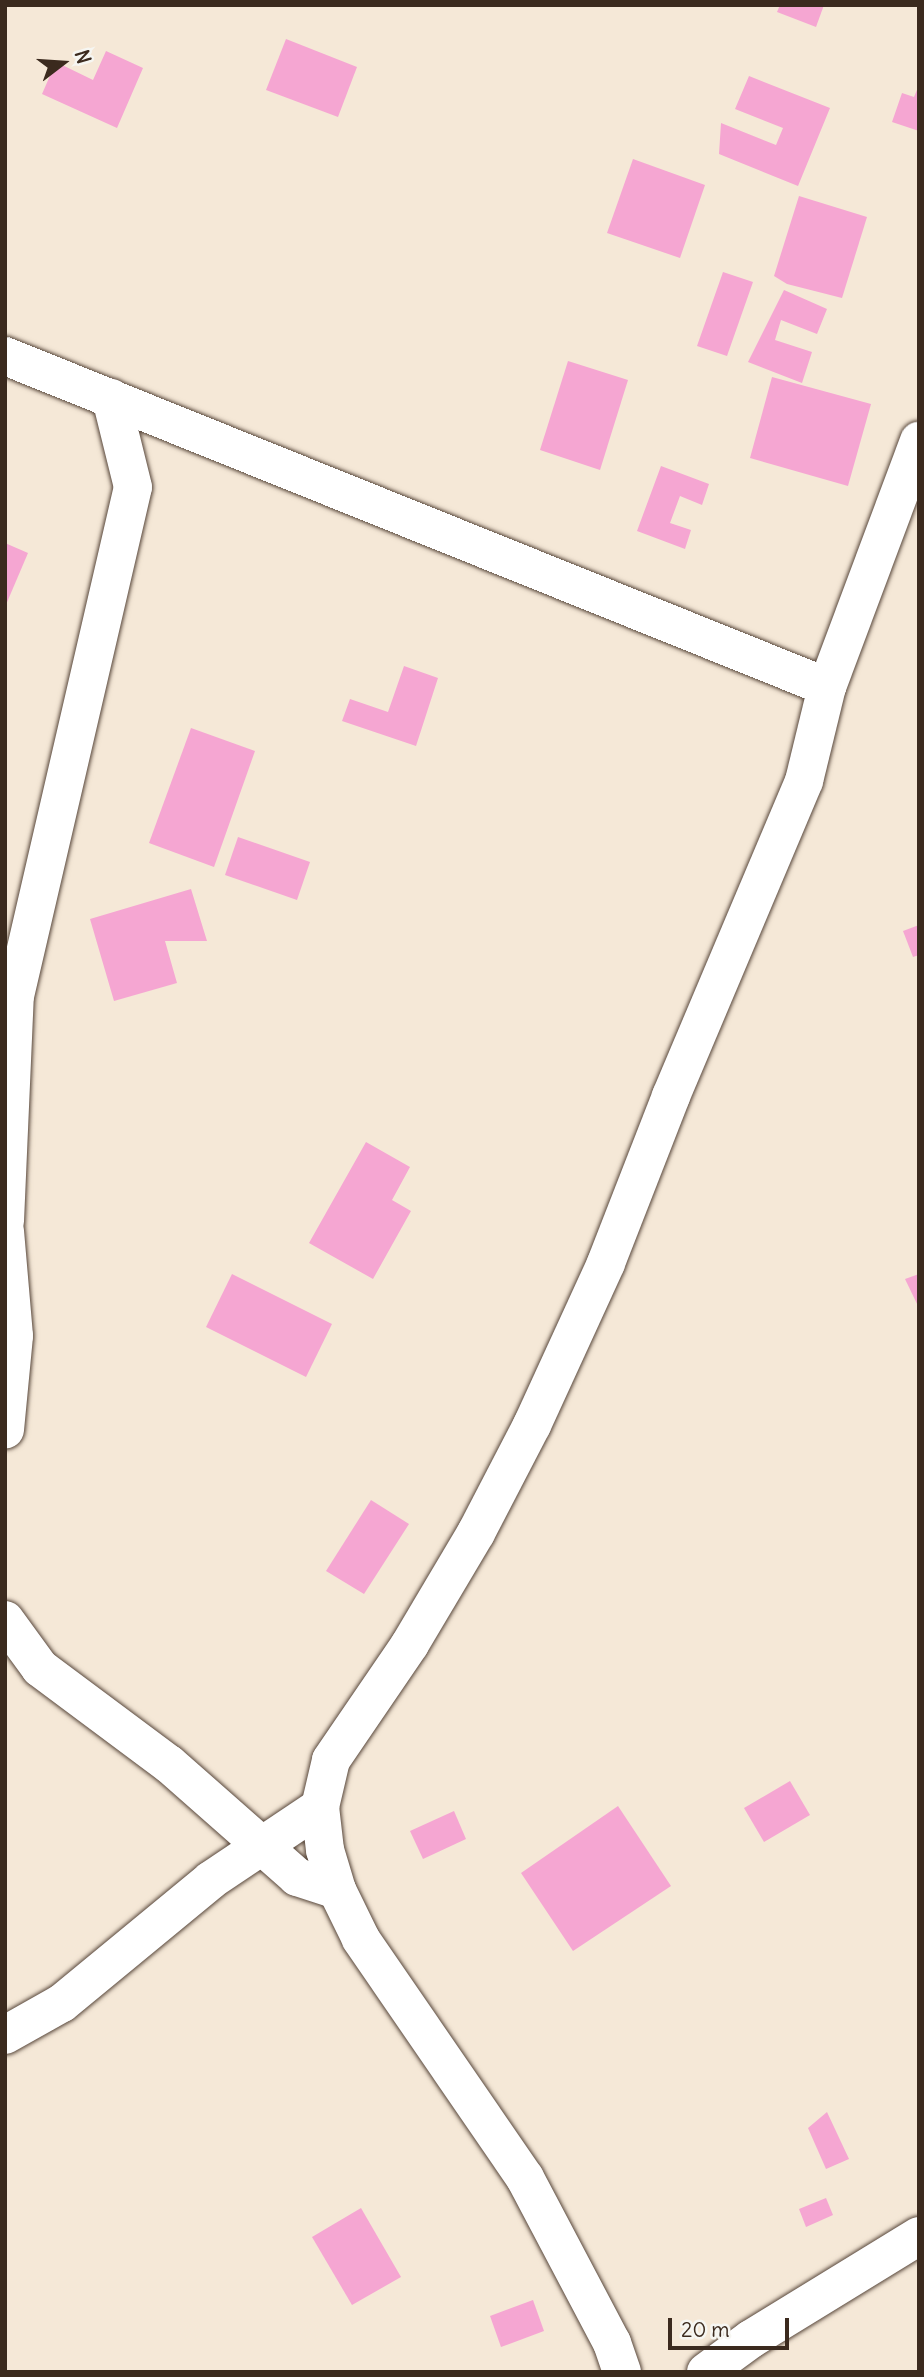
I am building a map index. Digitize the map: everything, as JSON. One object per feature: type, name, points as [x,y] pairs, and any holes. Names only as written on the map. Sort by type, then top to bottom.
[{"type":"street","points":[[5,356],[827,687]]},
{"type":"street","points":[[5,1222],[15,996],[133,487],[111,398]]},
{"type":"street","points":[[622,2372],[612,2343],[525,2178],[361,1939],[337,1890],[325,1850],[320,1807],[331,1760],[410,1644],[475,1533],[532,1425],[600,1276],[671,1096],[804,780],[827,687],[919,441]]},
{"type":"street","points":[[5,1231],[14,1336],[6,1418]]},
{"type":"street","points":[[5,1620],[40,1668],[169,1764],[297,1877],[337,1890]]},
{"type":"street","points":[[5,2035],[62,2003],[211,1880],[320,1807]]},
{"type":"street","points":[[706,2372],[751,2339],[919,2236]]},
{"type":"building","points":[[780,5],[824,5],[816,27],[777,12]]},
{"type":"building","points":[[286,39],[357,67],[338,117],[266,90]]},
{"type":"building","points":[[106,51],[143,68],[117,128],[42,94],[56,62],[93,80]]},
{"type":"building","points":[[749,76],[830,108],[798,186],[719,154],[721,123],[776,145],[783,128],[735,109]]},
{"type":"building","points":[[919,85],[919,131],[892,122],[902,93],[914,97]]},
{"type":"building","points":[[633,159],[705,185],[680,258],[607,233]]},
{"type":"building","points":[[799,196],[867,217],[842,298],[787,284],[774,276]]},
{"type":"building","points":[[723,272],[753,282],[727,356],[697,346]]},
{"type":"building","points":[[784,290],[827,309],[817,334],[781,320],[775,340],[812,352],[802,383],[748,362]]},
{"type":"building","points":[[568,361],[628,380],[600,470],[540,450]]},
{"type":"building","points":[[772,377],[871,404],[848,486],[750,458]]},
{"type":"building","points":[[661,466],[709,484],[702,505],[680,496],[670,523],[691,530],[685,549],[637,531]]},
{"type":"building","points":[[5,543],[28,553],[5,607]]},
{"type":"building","points":[[404,666],[438,678],[416,746],[342,721],[350,699],[388,712]]},
{"type":"building","points":[[191,728],[255,751],[214,867],[149,843]]},
{"type":"building","points":[[238,837],[310,862],[297,900],[225,875]]},
{"type":"building","points":[[191,889],[207,941],[165,941],[177,983],[114,1001],[90,919]]},
{"type":"building","points":[[919,925],[919,955],[913,957],[903,931]]},
{"type":"building","points":[[366,1142],[410,1167],[392,1200],[411,1211],[373,1279],[309,1243]]},
{"type":"building","points":[[232,1274],[332,1324],[306,1377],[206,1327]]},
{"type":"building","points":[[919,1274],[919,1308],[905,1279]]},
{"type":"building","points":[[371,1500],[409,1524],[364,1594],[326,1571]]},
{"type":"building","points":[[790,1781],[810,1815],[764,1842],[744,1808]]},
{"type":"building","points":[[618,1806],[671,1886],[573,1951],[521,1873]]},
{"type":"building","points":[[454,1811],[466,1839],[423,1859],[410,1831]]},
{"type":"building","points":[[827,2112],[849,2159],[826,2169],[808,2128]]},
{"type":"building","points":[[826,2198],[833,2215],[806,2227],[799,2209]]},
{"type":"building","points":[[361,2208],[401,2277],[352,2305],[312,2237]]},
{"type":"building","points":[[533,2300],[544,2331],[501,2347],[490,2316]]}]
